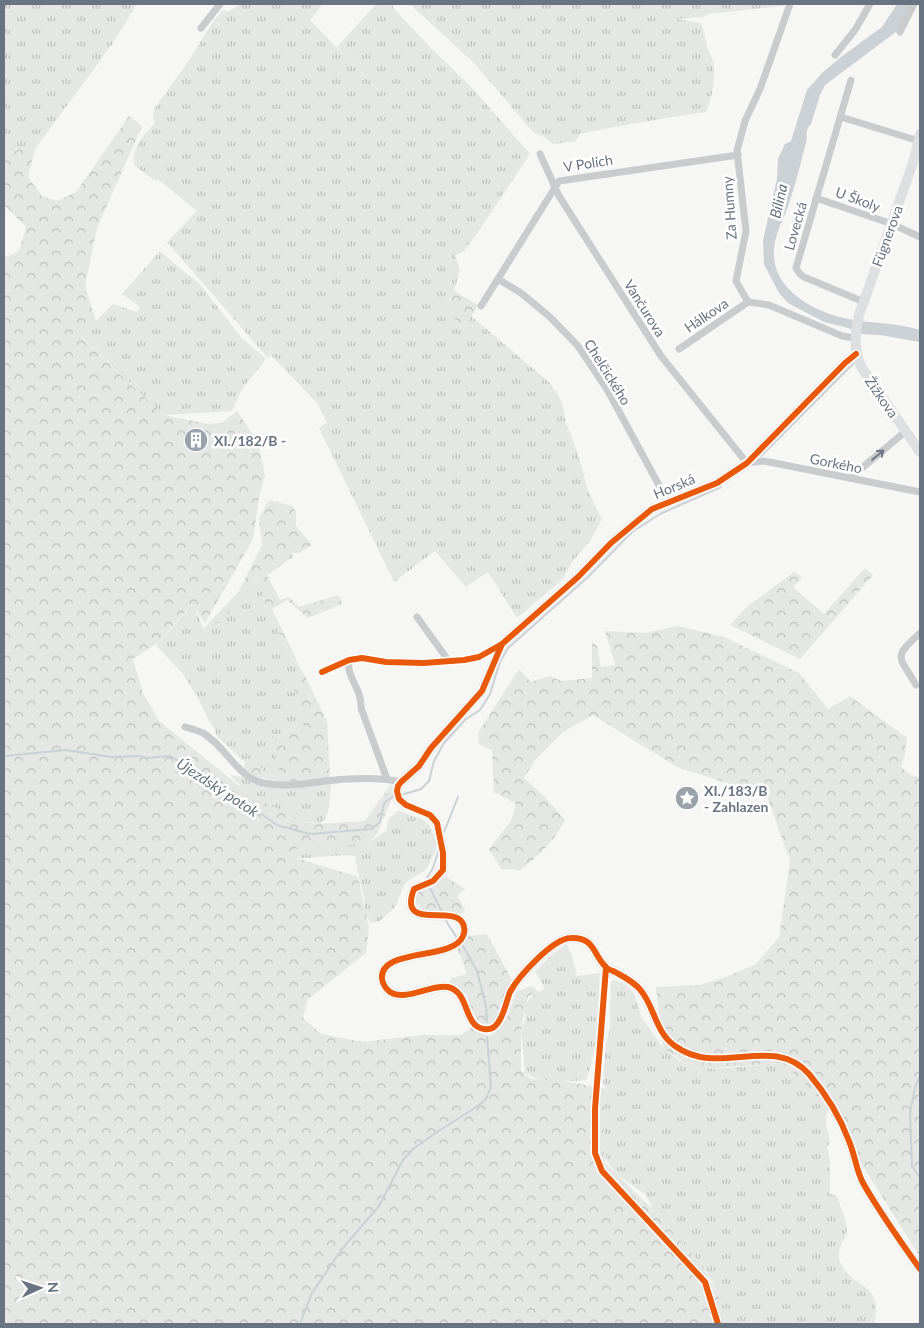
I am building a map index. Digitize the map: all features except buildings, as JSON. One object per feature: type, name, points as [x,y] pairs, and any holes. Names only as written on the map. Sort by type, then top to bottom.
[{"type":"street","points":[[201,28],[220,4]]},
{"type":"street","name":"Za Humny","points":[[748,302],[736,281],[746,231],[738,155],[745,121],[760,89],[790,4]]},
{"type":"street","points":[[835,54],[855,30],[870,4]]},
{"type":"street","points":[[900,32],[914,4]]},
{"type":"street","name":"Lovecká","points":[[851,80],[797,265],[798,272],[804,276],[864,302]]},
{"type":"street","points":[[841,117],[920,138]]},
{"type":"street","name":"Fügnerova","points":[[855,336],[864,302],[920,138]]},
{"type":"street","name":"Vančurova","points":[[540,154],[564,204],[661,356],[747,463]]},
{"type":"street","name":"V Polích","points":[[481,306],[559,180],[738,155]]},
{"type":"street","name":"U Školy","points":[[816,198],[892,224],[920,238]]},
{"type":"street","name":"Chelčického","points":[[498,279],[522,293],[550,317],[578,346],[608,391],[668,502]]},
{"type":"street","points":[[748,302],[769,305],[842,336],[855,336]]},
{"type":"street","name":"Hálkova","points":[[679,349],[748,302]]},
{"type":"street","name":"Žižkova","points":[[855,336],[856,354],[862,368],[920,452]]},
{"type":"street","name":"Horská","points":[[502,644],[578,577],[632,524],[652,509],[717,482],[747,463],[856,354]]},
{"type":"street","points":[[850,478],[906,432]]},
{"type":"street","name":"Gorkého","points":[[747,463],[764,461],[920,492]]},
{"type":"street","points":[[417,617],[448,660]]},
{"type":"street","points":[[916,685],[900,658],[902,651],[920,633]]},
{"type":"street","points":[[322,672],[349,660],[362,658],[386,662],[424,663],[464,660],[479,657],[502,644]]},
{"type":"street","points":[[399,791],[431,748],[482,690],[502,644]]},
{"type":"street","points":[[349,660],[347,668],[362,698],[361,708],[387,778],[399,791],[406,805],[430,815],[437,823],[441,840],[443,870],[432,881],[414,889],[410,899],[412,907],[418,913],[425,916],[447,915],[456,917],[462,922],[464,929],[464,935],[456,944],[392,962],[384,971],[382,978],[384,987],[390,992],[406,994],[448,987],[455,990],[461,996],[473,1023],[479,1028],[488,1030],[496,1026],[500,1020],[512,989],[518,981],[558,941],[571,938],[582,939],[592,945],[606,968],[632,982],[642,992],[656,1022],[670,1043],[680,1050],[695,1056],[715,1059],[733,1059],[761,1055],[777,1056],[794,1062],[807,1073],[835,1111],[850,1142],[863,1182],[920,1269]]},
{"type":"street","points":[[185,727],[205,734],[247,777],[264,784],[289,786],[347,779],[387,778]]},
{"type":"street","points":[[606,968],[595,1109],[595,1153],[602,1171],[705,1282],[718,1324]]},
{"type":"green space","points":[[4,4],[137,4],[113,43],[35,149],[27,146],[4,154]]},
{"type":"green space","points":[[240,4],[323,4],[310,20],[450,164],[337,47],[376,4],[387,4],[389,6],[392,4],[394,9],[429,46],[473,89],[530,154],[464,251],[455,255],[460,270],[454,291],[446,307],[463,330],[471,316],[550,383],[562,402],[566,423],[577,451],[588,491],[602,519],[590,541],[572,562],[562,580],[517,618],[488,572],[466,587],[435,551],[394,582],[319,428],[327,422],[317,403],[271,355],[268,358],[167,242],[197,211],[158,179],[154,180],[135,166],[134,155],[143,137],[155,123],[154,109],[190,59],[214,20],[222,11],[229,11]]},
{"type":"green space","points":[[410,4],[783,4],[782,6],[677,19],[701,23],[707,48],[713,61],[714,80],[706,112],[580,134],[576,141],[553,144],[546,138],[533,132],[474,63]]},
{"type":"green space","points":[[129,116],[142,126],[97,228],[85,286],[96,321],[81,337],[163,415],[209,424],[222,423],[237,411],[258,442],[265,475],[259,497],[253,539],[205,623],[192,604],[157,643],[133,659],[143,693],[159,721],[248,793],[299,821],[316,824],[365,821],[392,783],[394,793],[377,834],[368,843],[293,849],[297,858],[358,877],[369,928],[366,953],[308,999],[303,1018],[321,1034],[363,1042],[421,1035],[461,1035],[471,1028],[489,1036],[495,1033],[504,1023],[516,992],[531,986],[539,992],[528,996],[521,1027],[521,1070],[531,1079],[569,1082],[606,1089],[603,1145],[606,1164],[650,1207],[703,1266],[719,1298],[727,1324],[4,1324],[4,258],[19,251],[26,227],[4,205],[4,154],[27,146],[35,149],[28,177],[42,196],[57,201],[76,192]]},
{"type":"green space","points":[[160,251],[198,282],[241,337],[266,359],[242,389],[232,411],[163,415],[81,336],[113,304],[137,312],[140,307],[122,294]]},
{"type":"green space","points":[[454,291],[478,305],[463,330],[446,307]]},
{"type":"green space","points":[[269,500],[293,506],[296,513],[296,526],[312,545],[299,553],[292,553],[293,557],[267,575],[280,600],[289,597],[299,607],[339,595],[342,604],[308,618],[287,600],[272,609],[303,674],[290,656],[291,653],[267,612],[258,576],[253,587],[221,621],[203,629],[239,591],[262,545],[259,518]]},
{"type":"green space","points":[[865,568],[873,575],[800,659],[730,625],[748,606],[794,572],[802,577],[793,587],[824,614]]},
{"type":"green space","points":[[258,575],[267,612],[291,653],[290,656],[305,676],[294,689],[304,727],[272,736],[280,776],[268,777],[261,768],[242,760],[216,735],[215,729],[183,674],[156,645],[193,604],[204,630],[211,626],[253,587]]},
{"type":"green space","points":[[678,626],[724,637],[799,673],[828,709],[850,696],[907,738],[901,767],[911,775],[920,777],[920,1257],[827,1109],[806,1084],[787,1067],[779,1063],[702,1069],[692,1067],[663,1048],[656,987],[700,985],[726,977],[756,964],[779,937],[790,861],[767,796],[677,767],[593,715],[563,732],[535,760],[524,778],[546,798],[565,820],[556,835],[540,854],[520,870],[501,869],[489,849],[511,821],[516,804],[494,792],[492,750],[479,744],[478,733],[519,669],[531,682],[549,676],[562,681],[592,678],[592,642],[597,646],[601,667],[615,665],[605,631],[645,633]]},
{"type":"green space","points":[[305,676],[327,721],[330,779],[283,782],[243,774],[245,762],[261,768],[268,777],[280,776],[272,736],[304,727],[294,689]]},
{"type":"green space","points":[[230,775],[246,777],[257,782],[331,783],[327,815],[321,824],[299,821],[248,793]]},
{"type":"green space","points":[[398,811],[422,819],[430,826],[436,843],[436,850],[426,870],[404,885],[395,907],[380,921],[371,923],[365,913],[364,897],[355,856],[296,858],[292,849],[368,843],[386,831],[389,819]]},
{"type":"green space","points":[[445,876],[465,889],[457,896],[465,910],[461,914],[429,911],[418,906],[415,901],[419,890],[433,888]]},
{"type":"green space","points":[[487,934],[512,980],[496,1020],[490,1025],[485,1026],[477,1018],[466,994],[459,987],[450,983],[451,978],[467,974],[457,947],[464,944],[468,936]]},
{"type":"green space","points":[[567,944],[577,976],[600,973],[596,1041],[586,1080],[546,1081],[525,1073],[521,1027],[526,1020],[524,1010],[528,1001],[535,994],[545,989],[535,971],[554,953]]},
{"type":"green space","points":[[614,980],[624,983],[634,993],[642,1018],[663,1048],[676,1058],[692,1067],[716,1069],[779,1063],[790,1068],[810,1087],[827,1109],[826,1124],[830,1142],[827,1148],[830,1160],[830,1194],[837,1196],[847,1229],[839,1258],[852,1278],[866,1287],[875,1300],[874,1324],[727,1324],[714,1285],[703,1266],[650,1207],[652,1206],[645,1194],[617,1175],[607,1161],[603,1145],[606,1089],[603,1083],[606,1042],[610,1030],[611,982]]},
{"type":"water","name":"Bílina","points":[[897,4],[912,4],[897,31],[825,85],[820,95],[807,131],[807,139],[794,189],[776,238],[774,257],[777,271],[784,283],[804,302],[817,309],[844,318],[920,330],[920,342],[862,334],[848,328],[824,322],[788,303],[779,293],[764,264],[763,240],[777,179],[778,159],[785,144],[791,141],[807,90],[823,72],[882,27]]},
{"type":"waterway","name":"Újezdský potok","points":[[761,456],[853,364]]},
{"type":"waterway","name":"Újezdský potok","points":[[401,795],[421,789],[429,781],[434,761],[444,743],[466,719],[480,710],[490,694],[500,662],[508,648],[588,577],[632,532],[660,514],[721,487]]},
{"type":"waterway","name":"Újezdský potok","points":[[4,756],[66,750],[111,757],[139,756],[146,758],[170,756],[199,774],[213,787],[226,792],[277,825],[310,834],[371,829],[380,822],[384,803],[394,796]]},
{"type":"waterway","points":[[444,832],[458,797]]},
{"type":"waterway","points":[[427,878],[433,868],[438,852]]},
{"type":"waterway","points":[[430,888],[441,910]]},
{"type":"waterway","points":[[446,921],[457,938]]},
{"type":"waterway","points":[[463,946],[477,971],[486,1006],[487,1022]]},
{"type":"waterway","points":[[300,1324],[312,1293],[342,1249],[379,1206],[403,1160],[413,1149],[486,1099],[491,1087],[487,1037]]},
{"type":"waterway","points":[[920,1076],[915,1088],[910,1113],[912,1166],[920,1178]]},
{"type":"cycle path","points":[[322,672],[349,660],[362,658],[386,662],[424,663],[464,660],[479,657],[502,644],[578,577],[611,543],[652,509],[717,483],[747,463],[856,354]]},
{"type":"cycle path","points":[[502,644],[482,691],[431,748],[419,766],[401,782],[397,791],[399,799],[406,805],[430,815],[437,823],[443,853],[443,870],[433,881],[414,889],[411,902],[413,909],[427,915],[456,917],[463,924],[464,934],[457,944],[446,949],[392,962],[384,969],[382,979],[385,986],[396,995],[448,987],[460,995],[469,1016],[477,1027],[490,1029],[495,1027],[499,1021],[514,985],[537,959],[555,944],[564,940],[571,938],[585,940],[607,968],[637,986],[646,999],[660,1028],[675,1046],[692,1055],[709,1058],[779,1057],[794,1062],[809,1074],[827,1098],[841,1123],[863,1183],[883,1216],[920,1269]]},
{"type":"cycle path","points":[[606,968],[595,1109],[595,1153],[602,1171],[705,1282],[718,1324]]},
{"type":"place","name":"XI./182/B -","points":[[196,440]]},
{"type":"place","name":"XI./183/B - Zahlazen","points":[[687,798]]}]
